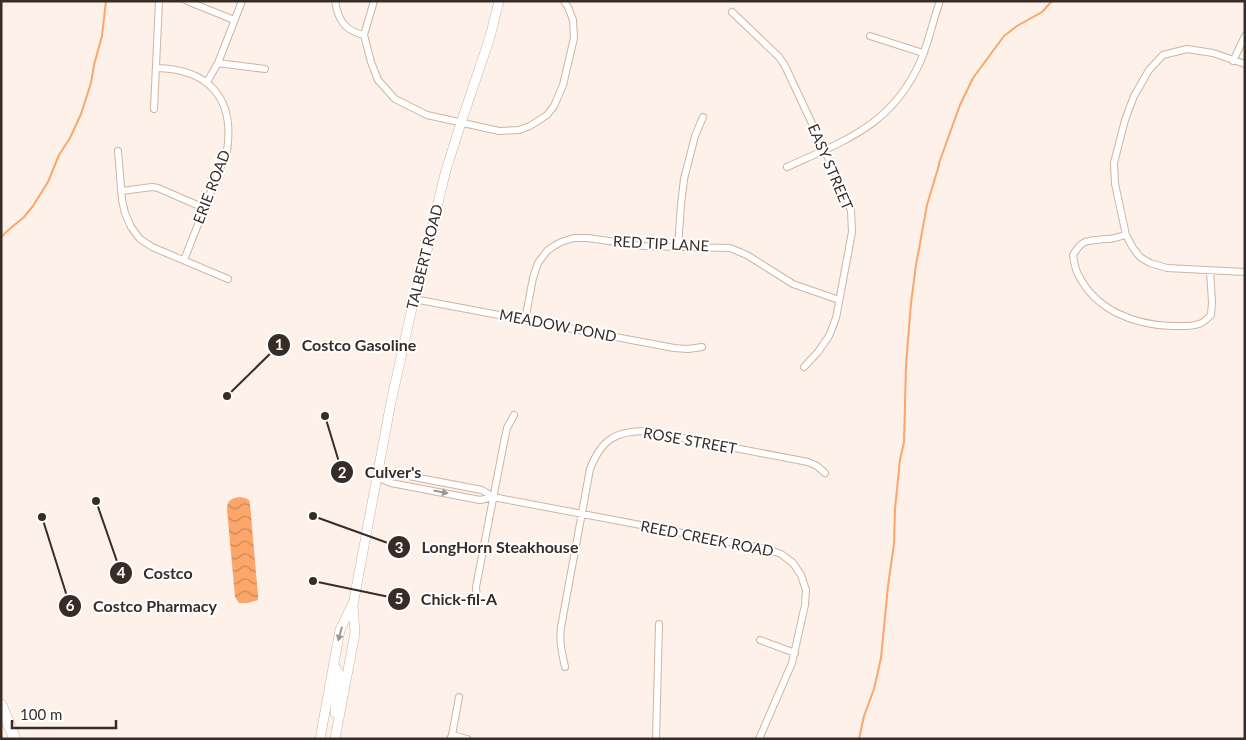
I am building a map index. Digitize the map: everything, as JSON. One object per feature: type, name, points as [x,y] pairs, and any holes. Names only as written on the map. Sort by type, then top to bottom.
[{"type":"highway","points":[[1,705],[15,739]]},
{"type":"street","points":[[154,109],[159,1]]},
{"type":"street","points":[[187,1],[234,20]]},
{"type":"street","points":[[207,82],[218,63],[242,1]]},
{"type":"street","points":[[335,1],[337,12],[345,26],[354,33],[364,35]]},
{"type":"street","points":[[374,1],[364,35],[378,80],[395,99],[427,115],[499,131],[509,131],[530,126],[550,112],[554,106],[560,92],[574,38],[573,20],[564,1]]},
{"type":"street","name":"TALBERT ROAD","points":[[334,739],[355,633],[353,605],[391,402],[446,170],[490,37],[498,1]]},
{"type":"street","points":[[786,167],[859,133],[895,104],[911,81],[923,53],[940,1]]},
{"type":"street","name":"EASY STREET","points":[[732,12],[785,66],[846,196],[851,211],[852,226],[836,318],[829,336],[804,368]]},
{"type":"street","points":[[870,36],[923,53]]},
{"type":"street","points":[[1233,61],[1245,36]]},
{"type":"street","points":[[1245,64],[1213,53],[1187,49],[1163,55],[1150,70],[1134,96],[1114,163],[1115,184],[1126,235],[1140,257],[1150,264],[1167,268],[1245,272]]},
{"type":"street","points":[[218,63],[265,69]]},
{"type":"street","name":"ERIE ROAD","points":[[156,68],[183,71],[207,82],[222,102],[227,113],[229,126],[228,151],[184,260]]},
{"type":"street","points":[[678,247],[684,179],[695,136],[703,117]]},
{"type":"street","points":[[118,151],[125,213],[131,227],[140,238],[152,247],[228,279]]},
{"type":"street","points":[[122,191],[158,188],[204,208]]},
{"type":"street","points":[[1126,235],[1090,240],[1079,246],[1073,255],[1076,272],[1085,288],[1100,303],[1117,314],[1138,322],[1158,326],[1200,324],[1211,315],[1210,271]]},
{"type":"street","name":"RED TIP LANE","points":[[525,320],[533,278],[538,264],[547,252],[561,242],[574,238],[588,238],[644,246],[730,248],[740,251],[794,284],[839,300]]},
{"type":"street","name":"MEADOW POND","points":[[414,299],[674,348],[702,347]]},
{"type":"street","points":[[477,600],[476,587],[504,442],[514,415]]},
{"type":"street","name":"ROSE STREET","points":[[565,667],[561,645],[561,627],[590,469],[595,455],[604,444],[617,435],[631,431],[646,431],[808,462],[817,466],[825,473]]},
{"type":"street","name":"REED CREEK ROAD","points":[[377,477],[391,483],[480,500],[493,497],[767,549],[781,554],[793,563],[802,575],[806,590],[805,605],[792,663],[759,739]]},
{"type":"street","name":"TALBERT ROAD","points":[[320,739],[340,630],[353,605]]},
{"type":"street","points":[[656,739],[659,624]]},
{"type":"street","points":[[760,640],[795,653]]},
{"type":"street","points":[[333,666],[339,674],[334,739]]},
{"type":"street","points":[[459,697],[451,738],[467,739]]},
{"type":"water","points":[[240,497],[249,500],[250,504],[258,596],[258,600],[248,603],[239,603],[235,597],[227,509],[230,500]]},
{"type":"waterway","points":[[1,238],[33,206],[48,182],[59,155],[70,138],[81,114],[91,83],[102,36],[106,1]]},
{"type":"waterway","points":[[859,739],[881,658],[894,544],[900,460],[904,442],[906,365],[911,303],[927,205],[939,163],[960,105],[973,78],[1004,36],[1017,26],[1042,12],[1052,1]]},
{"type":"place","name":"Costco Gasoline","points":[[227,396]]},
{"type":"place","name":"Culver's","points":[[325,416]]},
{"type":"place","name":"Costco","points":[[96,501]]},
{"type":"place","name":"LongHorn Steakhouse","points":[[313,516]]},
{"type":"place","name":"Costco Pharmacy","points":[[42,517]]},
{"type":"place","name":"Chick-fil-A","points":[[313,581]]}]
